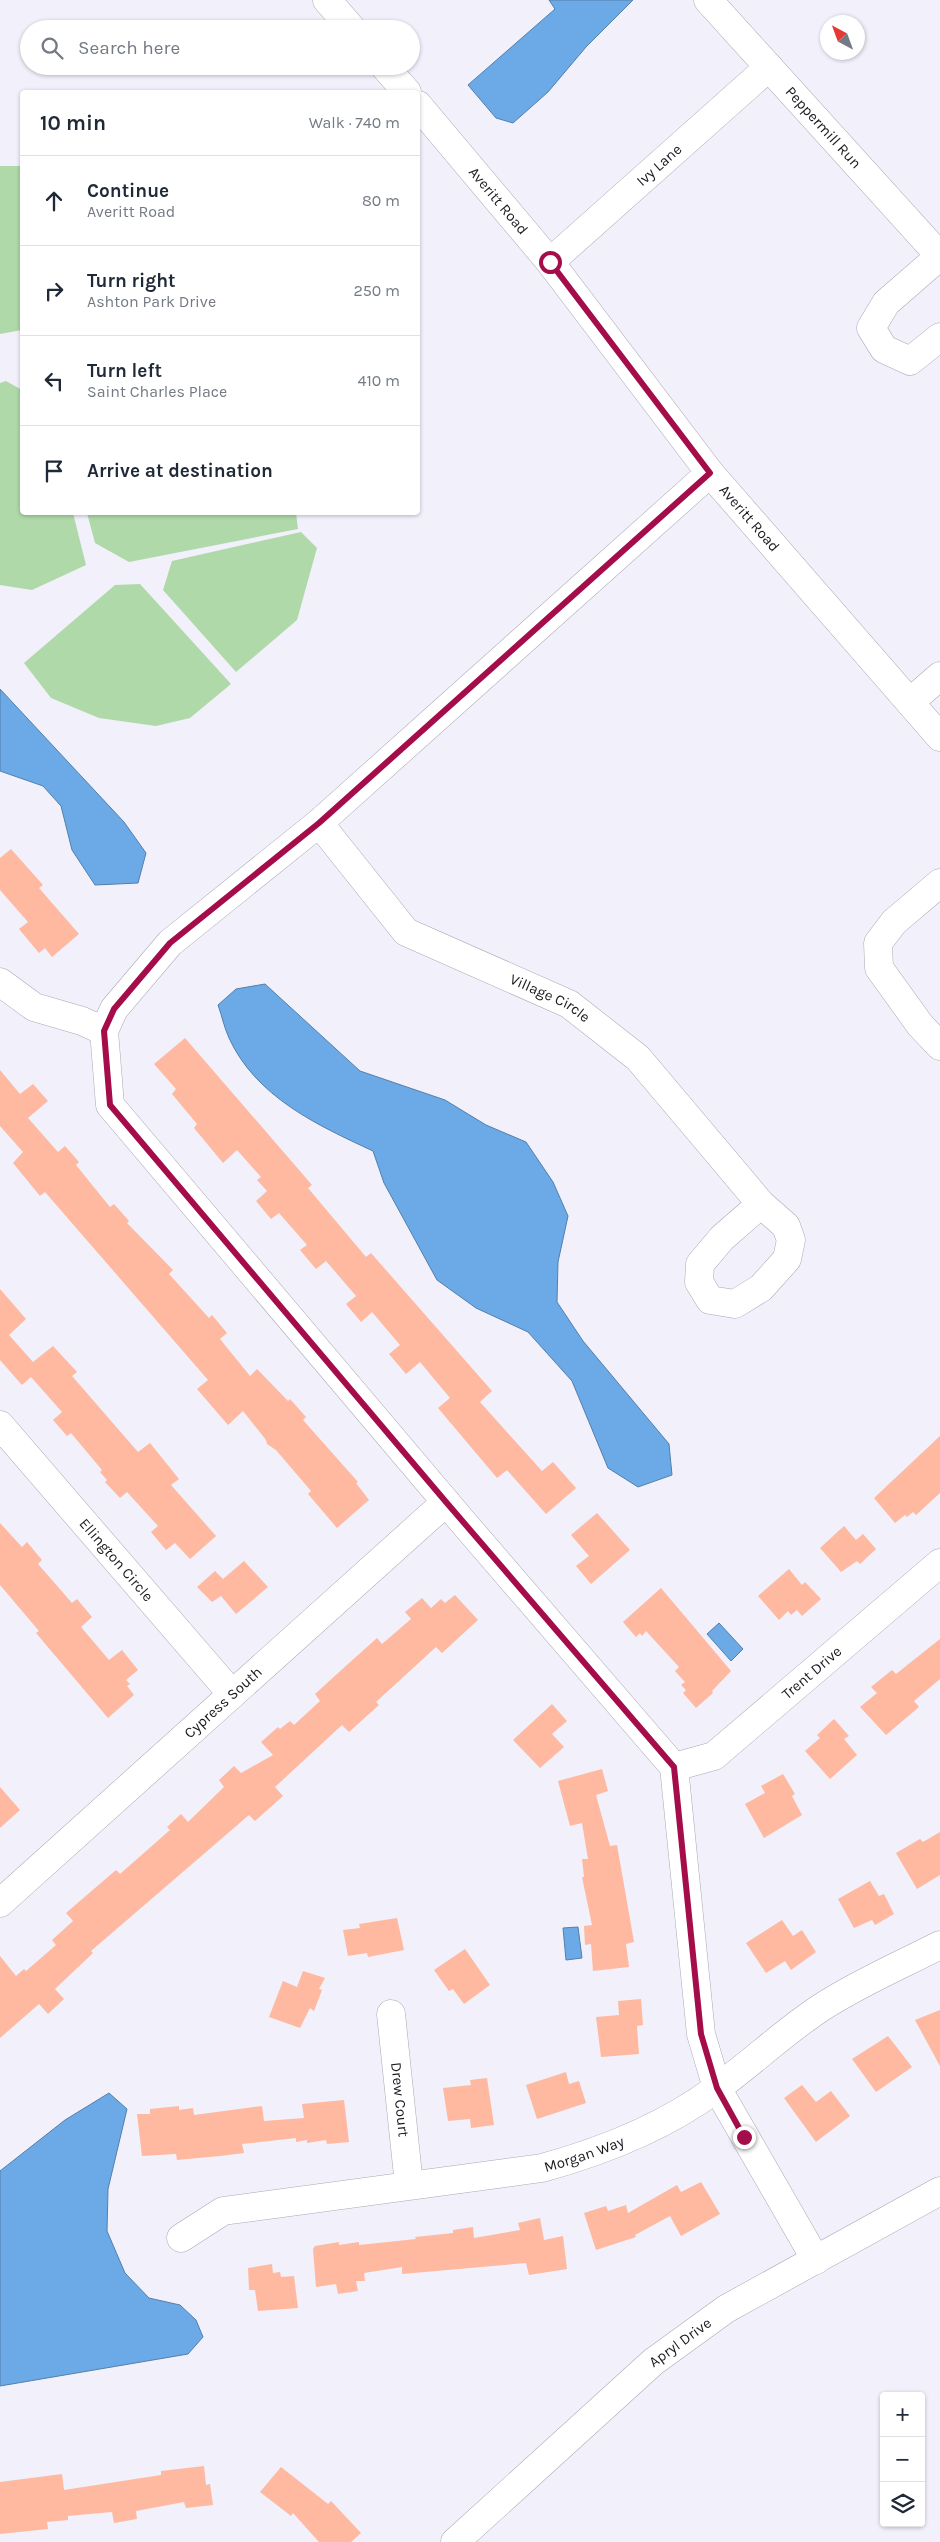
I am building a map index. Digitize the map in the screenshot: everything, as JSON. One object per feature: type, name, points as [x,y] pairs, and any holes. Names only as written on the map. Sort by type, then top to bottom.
[{"type":"street","points":[[328,0],[345,20]]},
{"type":"street","name":"Peppermill Run","points":[[708,0],[940,256]]},
{"type":"street","name":"Ivy Lane","points":[[550,262],[769,67]]},
{"type":"street","points":[[392,75],[404,90]]},
{"type":"street","name":"Averitt Road","points":[[420,108],[550,262],[710,473],[940,737]]},
{"type":"street","points":[[940,256],[886,303],[871,328],[884,349],[910,361],[940,337]]},
{"type":"street","points":[[710,473],[319,823],[170,943],[114,1009],[104,1031],[110,1105],[446,1502],[674,1767],[701,2034],[717,2088],[816,2260]]},
{"type":"street","points":[[910,702],[940,676]]},
{"type":"street","name":"Village Circle","points":[[319,823],[406,932],[569,1004],[638,1058],[761,1204]]},
{"type":"street","points":[[940,883],[894,922],[878,943],[879,968],[920,1025],[940,1046]]},
{"type":"street","points":[[0,982],[34,1007],[82,1021],[104,1031]]},
{"type":"street","name":"Ellington Circle","points":[[0,1425],[232,1694]]},
{"type":"street","name":"Cypress South","points":[[0,1903],[446,1502]]},
{"type":"street","name":"Trent Drive","points":[[674,1767],[714,1756],[940,1563]]},
{"type":"street","name":"Morgan Way","points":[[181,2238],[223,2211],[542,2168],[578,2158],[648,2131],[717,2088],[761,2051],[823,2006],[940,1944]]},
{"type":"street","name":"Drew Court","points":[[391,2014],[409,2186]]},
{"type":"street","name":"Apryl Drive","points":[[455,2542],[653,2362],[726,2309],[940,2191]]},
{"type":"green space","points":[[0,166],[20,166],[20,330],[0,334]]},
{"type":"green space","points":[[6,381],[20,389],[20,515],[74,515],[86,565],[32,590],[0,585],[0,383]]},
{"type":"green space","points":[[88,515],[296,515],[298,529],[129,562],[95,543]]},
{"type":"green space","points":[[301,532],[317,548],[297,620],[236,672],[163,590],[172,561]]},
{"type":"green space","points":[[140,584],[231,684],[190,718],[156,726],[99,718],[51,698],[24,663],[115,585]]},
{"type":"water","points":[[549,0],[633,0],[586,47],[548,92],[513,123],[496,118],[468,85],[555,9]]},
{"type":"water","points":[[0,689],[124,822],[146,853],[138,883],[95,885],[72,850],[61,806],[43,786],[0,771]]},
{"type":"water","points":[[265,984],[360,1071],[445,1100],[486,1125],[526,1142],[553,1182],[568,1216],[558,1262],[557,1302],[583,1341],[669,1444],[672,1475],[638,1487],[608,1468],[572,1381],[528,1332],[476,1308],[437,1280],[384,1183],[373,1151],[331,1131],[290,1107],[255,1077],[241,1059],[229,1038],[218,1005],[236,989]]},
{"type":"water","points":[[719,1623],[743,1649],[731,1661],[707,1634]]},
{"type":"water","points":[[578,1927],[582,1958],[566,1960],[563,1928]]},
{"type":"water","points":[[109,2093],[127,2109],[108,2189],[107,2231],[125,2273],[149,2298],[180,2305],[196,2320],[203,2337],[188,2354],[0,2386],[0,2171],[65,2120]]},
{"type":"building","points":[[11,849],[43,885],[39,888],[79,934],[52,957],[45,948],[39,953],[19,929],[28,922],[0,890],[0,858]]},
{"type":"building","points":[[185,1038],[312,1185],[308,1188],[366,1257],[371,1253],[492,1391],[480,1402],[542,1471],[553,1462],[576,1488],[546,1514],[507,1470],[497,1478],[438,1408],[450,1398],[420,1362],[406,1374],[389,1354],[400,1345],[372,1312],[361,1322],[346,1304],[356,1296],[326,1261],[316,1269],[300,1250],[307,1245],[279,1213],[271,1219],[256,1201],[267,1191],[257,1180],[261,1177],[237,1150],[223,1163],[194,1128],[197,1124],[172,1094],[176,1089],[154,1064]]},
{"type":"building","points":[[0,1070],[20,1094],[33,1084],[48,1101],[28,1118],[58,1152],[65,1146],[79,1162],[76,1165],[110,1207],[114,1204],[129,1221],[127,1223],[173,1270],[169,1274],[209,1318],[212,1315],[227,1333],[220,1339],[250,1376],[257,1369],[288,1401],[290,1399],[306,1417],[303,1420],[358,1482],[356,1483],[369,1500],[337,1528],[308,1494],[311,1491],[276,1450],[267,1444],[266,1440],[243,1411],[228,1425],[197,1389],[208,1380],[45,1192],[40,1196],[13,1163],[23,1152],[0,1126]]},
{"type":"building","points":[[0,1289],[26,1319],[9,1335],[33,1362],[53,1346],[77,1372],[72,1376],[138,1452],[150,1443],[179,1479],[171,1485],[216,1536],[190,1559],[175,1543],[166,1550],[151,1532],[158,1526],[127,1492],[120,1498],[105,1482],[107,1480],[100,1472],[102,1470],[71,1433],[67,1436],[53,1420],[62,1412],[31,1377],[22,1385],[0,1360]]},
{"type":"building","points":[[940,1436],[940,1493],[916,1515],[913,1512],[907,1517],[905,1515],[895,1523],[874,1498]]},
{"type":"building","points":[[597,1513],[630,1550],[591,1584],[576,1566],[589,1556],[571,1535]]},
{"type":"building","points":[[0,1523],[22,1547],[27,1542],[42,1560],[38,1564],[72,1603],[77,1599],[92,1617],[81,1627],[109,1660],[122,1650],[138,1670],[126,1680],[130,1684],[127,1686],[134,1695],[108,1718],[36,1633],[39,1631],[0,1585]]},
{"type":"building","points":[[844,1526],[856,1540],[863,1534],[876,1549],[860,1564],[857,1561],[841,1572],[820,1548]]},
{"type":"building","points":[[244,1561],[268,1587],[236,1614],[221,1596],[212,1602],[197,1587],[215,1571],[223,1579]]},
{"type":"building","points":[[789,1569],[802,1585],[805,1582],[821,1599],[802,1616],[797,1610],[791,1615],[788,1611],[779,1620],[758,1596]]},
{"type":"building","points":[[661,1588],[731,1671],[712,1691],[713,1693],[696,1708],[683,1693],[686,1690],[681,1685],[685,1682],[675,1671],[679,1667],[646,1631],[642,1636],[640,1633],[636,1637],[623,1622]]},
{"type":"building","points":[[455,1595],[478,1620],[442,1653],[436,1647],[376,1702],[379,1705],[349,1732],[342,1725],[275,1787],[283,1796],[255,1821],[249,1815],[91,1951],[93,1953],[55,1989],[64,1999],[48,2014],[39,2004],[0,2038],[0,1956],[16,1976],[24,1969],[26,1971],[56,1945],[52,1940],[73,1921],[66,1913],[116,1870],[120,1874],[170,1830],[167,1827],[181,1814],[188,1822],[224,1787],[219,1780],[234,1766],[241,1773],[273,1755],[261,1742],[278,1727],[280,1729],[290,1721],[294,1725],[320,1701],[315,1694],[348,1664],[377,1638],[382,1644],[411,1619],[405,1612],[422,1598],[431,1608],[441,1599],[445,1603]]},
{"type":"building","points":[[940,1639],[940,1679],[914,1701],[919,1707],[886,1735],[860,1707],[877,1693],[871,1687],[892,1670],[896,1674]]},
{"type":"building","points":[[552,1704],[567,1721],[552,1734],[564,1747],[540,1768],[513,1740]]},
{"type":"building","points":[[834,1719],[849,1736],[844,1739],[857,1755],[830,1779],[805,1751],[820,1738],[817,1735]]},
{"type":"building","points":[[602,1769],[608,1791],[596,1795],[610,1846],[617,1845],[634,1942],[626,1944],[629,1967],[593,1971],[591,1944],[585,1945],[584,1926],[592,1925],[582,1877],[584,1877],[582,1859],[588,1859],[582,1823],[570,1826],[558,1781]]},
{"type":"building","points":[[783,1774],[795,1794],[792,1796],[802,1815],[764,1838],[745,1804],[765,1793],[761,1786]]},
{"type":"building","points":[[0,1787],[20,1810],[0,1828]]},
{"type":"building","points":[[940,1832],[940,1875],[917,1889],[896,1853],[920,1839],[923,1842]]},
{"type":"building","points":[[870,1881],[879,1896],[884,1894],[894,1914],[875,1925],[872,1920],[854,1928],[838,1899]]},
{"type":"building","points":[[397,1918],[404,1950],[368,1957],[367,1953],[348,1956],[343,1930],[360,1928],[359,1924]]},
{"type":"building","points":[[782,1920],[793,1936],[802,1930],[816,1952],[791,1970],[785,1961],[766,1973],[746,1943]]},
{"type":"building","points":[[465,1949],[490,1985],[464,2004],[453,1989],[449,1991],[434,1970]]},
{"type":"building","points":[[303,1971],[325,1978],[319,1989],[322,1990],[314,2011],[310,2008],[300,2028],[269,2017],[283,1981],[297,1987]]},
{"type":"building","points":[[641,1999],[643,2025],[637,2026],[639,2054],[601,2057],[596,2017],[619,2015],[618,2001]]},
{"type":"building","points":[[940,2010],[940,2066],[915,2020]]},
{"type":"building","points":[[888,2036],[912,2067],[876,2092],[852,2059]]},
{"type":"building","points":[[566,2072],[569,2084],[579,2081],[586,2103],[537,2119],[526,2085]]},
{"type":"building","points":[[487,2078],[494,2125],[471,2128],[470,2119],[448,2121],[443,2088],[471,2085],[470,2080]]},
{"type":"building","points":[[802,2085],[816,2102],[831,2091],[850,2116],[816,2142],[784,2098]]},
{"type":"building","points":[[344,2100],[349,2142],[327,2144],[326,2140],[307,2143],[307,2140],[296,2142],[296,2138],[242,2144],[244,2153],[220,2156],[177,2160],[176,2154],[142,2156],[137,2114],[150,2114],[150,2109],[179,2106],[179,2110],[193,2108],[194,2115],[262,2106],[264,2121],[304,2118],[302,2104]]},
{"type":"building","points":[[701,2182],[720,2214],[681,2236],[670,2216],[635,2235],[636,2237],[596,2250],[584,2213],[606,2206],[608,2211],[626,2205],[628,2213],[677,2185],[681,2192]]},
{"type":"building","points":[[540,2218],[544,2240],[563,2236],[567,2269],[529,2275],[526,2263],[402,2274],[402,2267],[364,2273],[365,2281],[356,2281],[358,2291],[338,2294],[336,2284],[316,2287],[313,2249],[315,2246],[339,2242],[339,2245],[359,2242],[359,2245],[416,2239],[415,2237],[453,2233],[453,2230],[473,2227],[474,2238],[520,2230],[518,2223]]},
{"type":"building","points":[[272,2264],[273,2273],[280,2272],[281,2277],[294,2276],[298,2308],[258,2311],[255,2290],[249,2290],[248,2268]]},
{"type":"building","points":[[204,2466],[206,2485],[210,2484],[213,2505],[186,2508],[184,2502],[136,2511],[137,2519],[114,2523],[112,2512],[68,2516],[68,2520],[47,2522],[48,2529],[0,2534],[0,2482],[62,2474],[64,2490],[161,2475],[161,2471]]},
{"type":"building","points":[[281,2467],[328,2504],[331,2501],[361,2533],[351,2542],[319,2542],[293,2513],[291,2516],[260,2492]]},
{"type":"route","points":[[550,262],[710,473],[319,823],[170,943],[114,1009],[104,1031],[110,1105],[446,1502],[674,1767],[701,2034],[717,2088],[744,2137]]}]
